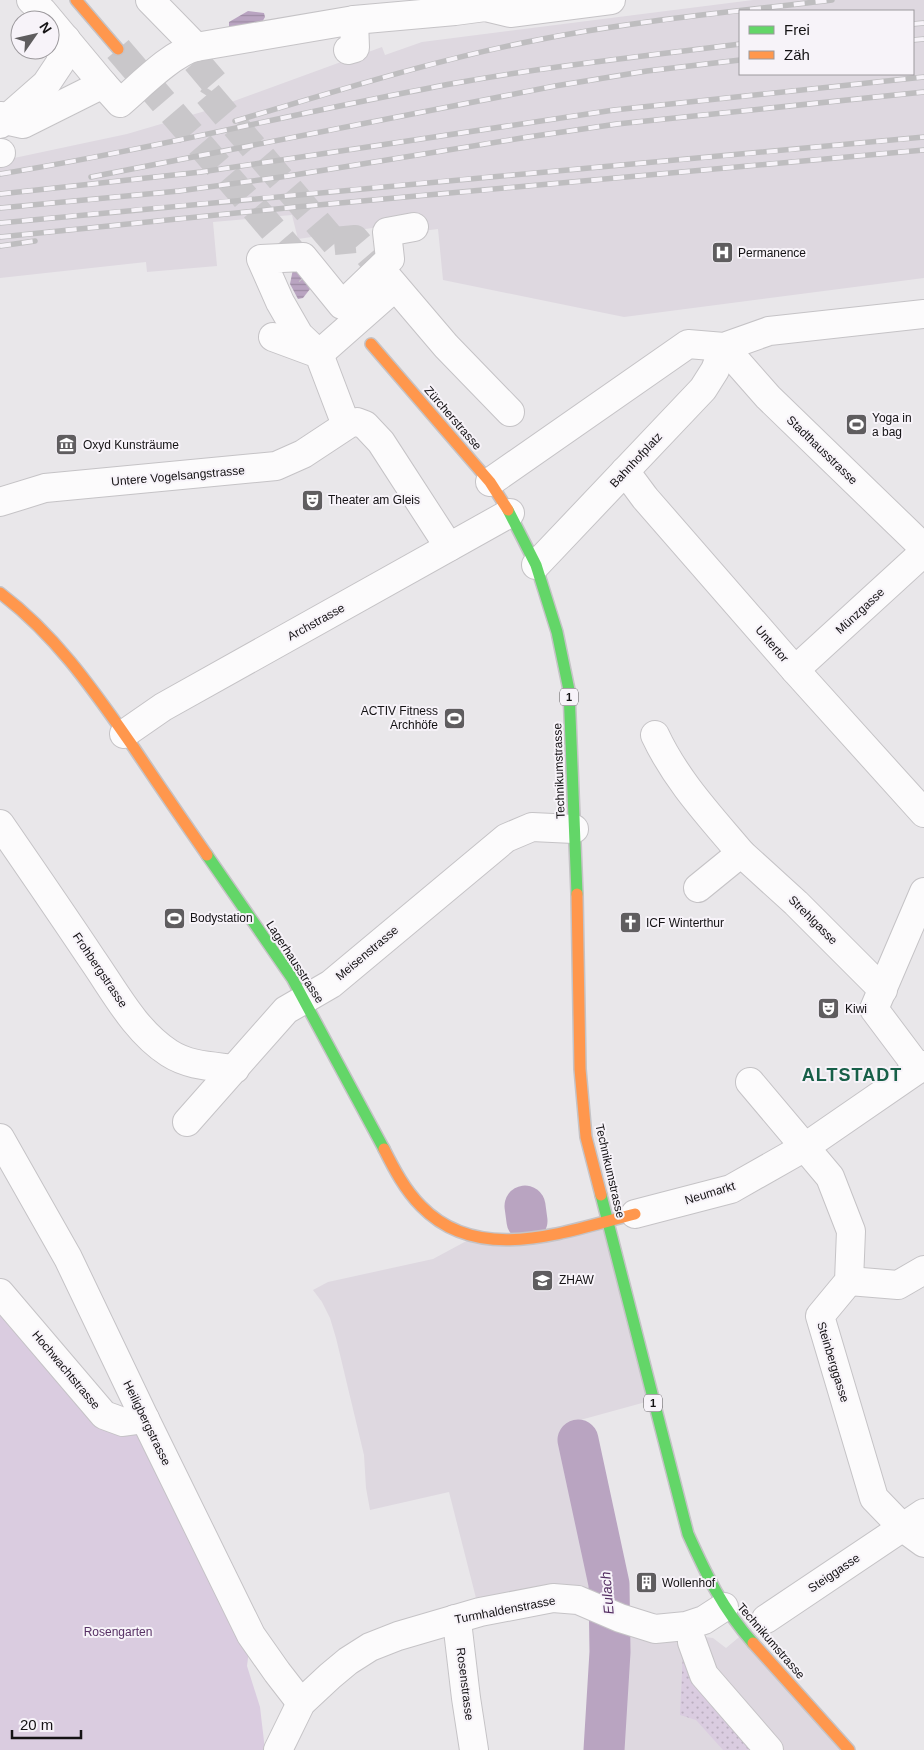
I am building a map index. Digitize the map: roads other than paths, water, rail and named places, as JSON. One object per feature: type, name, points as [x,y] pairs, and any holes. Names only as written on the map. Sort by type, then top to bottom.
[{"type":"main road","points":[[76,0],[118,49]]},
{"type":"main road","name":"Zürcherstrasse","points":[[371,344],[490,482],[510,513]]},
{"type":"main road","name":"Technikumstrasse","points":[[510,513],[536,565],[557,632],[569,690],[580,1069],[586,1137],[688,1534],[724,1607],[744,1633],[849,1750]]},
{"type":"main road","name":"Lagerhausstrasse","points":[[0,593],[38,624],[54,640],[104,705],[292,978],[397,1176],[410,1196],[436,1220],[456,1232],[472,1238],[495,1242],[509,1242],[553,1235],[607,1220]]},
{"type":"main road","name":"Neumarkt","points":[[607,1220],[635,1214]]},
{"type":"street","points":[[31,0],[120,103],[188,56],[344,14],[455,11],[484,3],[510,13],[611,0]]},
{"type":"street","points":[[150,0],[188,56]]},
{"type":"street","points":[[344,14],[355,48],[348,50]]},
{"type":"street","points":[[2,119],[46,84],[60,64],[66,39]]},
{"type":"street","points":[[2,119],[22,124],[103,84]]},
{"type":"street","points":[[319,354],[378,280],[390,259],[387,232],[414,227]]},
{"type":"street","points":[[378,280],[342,305],[302,257],[261,259],[280,302],[299,334],[319,354],[346,425],[354,422],[360,423],[369,428],[378,437],[449,547]]},
{"type":"street","points":[[378,280],[426,324],[510,412]]},
{"type":"street","points":[[490,482],[688,344],[724,347],[769,331],[924,314]]},
{"type":"street","points":[[273,337],[319,354]]},
{"type":"street","name":"Bahnhofplatz","points":[[536,565],[703,389],[715,370],[724,347]]},
{"type":"street","name":"Stadthausstrasse","points":[[724,347],[768,397],[924,548]]},
{"type":"street","name":"Untere Vogelsangstrasse","points":[[0,502],[45,488],[276,466],[303,454],[346,425]]},
{"type":"street","name":"Untertor","points":[[625,471],[644,498],[924,813]]},
{"type":"street","name":"Archstrasse","points":[[124,734],[163,708],[510,513]]},
{"type":"street","name":"Münzgasse","points":[[796,670],[924,552]]},
{"type":"street","name":"Strehlgasse","points":[[655,735],[680,780],[741,853],[796,903],[881,995]]},
{"type":"street","name":"Frohbergstrasse","points":[[0,824],[126,1009],[150,1037],[162,1048],[178,1058],[201,1065],[235,1069]]},
{"type":"street","name":"Meisenstrasse","points":[[187,1122],[286,1010],[331,984],[506,838],[532,827],[574,829]]},
{"type":"street","points":[[698,888],[741,853]]},
{"type":"street","points":[[881,995],[924,892]]},
{"type":"street","name":"Neumarkt","points":[[635,1214],[731,1189],[805,1147],[921,1067],[874,1009],[881,995]]},
{"type":"street","points":[[750,1082],[830,1177],[851,1231],[848,1282],[898,1285],[924,1270]]},
{"type":"street","name":"Heiligbergstrasse","points":[[0,1138],[68,1258],[251,1635],[301,1704]]},
{"type":"street","name":"Steinberggasse","points":[[848,1282],[820,1316],[874,1498],[913,1520],[924,1543]]},
{"type":"street","name":"Hochwachtstrasse","points":[[0,1293],[104,1415],[123,1422],[145,1419]]},
{"type":"street","name":"Steiggasse","points":[[766,1619],[913,1520]]},
{"type":"street","name":"Turmhaldenstrasse","points":[[301,1704],[340,1668],[370,1647],[398,1636],[480,1612],[553,1598],[578,1600],[655,1629],[686,1626],[704,1620],[724,1607]]},
{"type":"street","name":"Rosenstrasse","points":[[455,1619],[474,1750]]},
{"type":"street","points":[[692,1642],[704,1675],[769,1750]]},
{"type":"street","points":[[278,1750],[301,1704]]},
{"type":"waterway","name":"Eulach","points":[[525,1206],[527,1221]]},
{"type":"waterway","name":"Eulach","points":[[578,1440],[609,1584],[610,1652],[604,1750]]},
{"type":"tunnel","points":[[118,49],[310,273]]},
{"type":"tunnel","points":[[196,61],[219,88],[212,99]]},
{"type":"tunnel","points":[[208,94],[341,250]]},
{"type":"tunnel","points":[[334,241],[355,239],[378,266]]},
{"type":"railway","points":[[745,10],[832,0]]},
{"type":"railway","points":[[235,121],[420,67],[494,49],[644,22],[739,11]]},
{"type":"railway","points":[[914,24],[924,23]]},
{"type":"railway","points":[[914,40],[924,39]]},
{"type":"railway","points":[[0,174],[114,153],[456,83],[562,66],[739,44]]},
{"type":"railway","points":[[91,177],[555,86],[647,71],[739,60]]},
{"type":"railway","points":[[0,194],[201,172],[614,110],[924,77]]},
{"type":"railway","points":[[0,208],[179,191],[288,176],[617,124],[924,92]]},
{"type":"railway","points":[[0,223],[924,137]]},
{"type":"railway","points":[[0,237],[296,207],[924,150]]},
{"type":"railway","points":[[0,246],[35,241]]},
{"type":"place","name":"Permanence","points":[[722,253]]},
{"type":"place","name":"Yoga in a bag","points":[[856,425]]},
{"type":"place","name":"Oxyd Kunsträume","points":[[67,445]]},
{"type":"place","name":"Theater am Gleis","points":[[312,500]]},
{"type":"place","name":"ACTIV Fitness Archhöfe","points":[[454,718]]},
{"type":"place","name":"Bodystation","points":[[174,918]]},
{"type":"place","name":"ICF Winterthur","points":[[630,923]]},
{"type":"place","name":"Kiwi","points":[[829,1009]]},
{"type":"place","name":"ZHAW","points":[[543,1280]]},
{"type":"place","name":"Wollenhof","points":[[646,1583]]},
{"type":"district","name":"ALTSTADT","points":[[852,1075]]},
{"type":"park label","name":"Rosengarten","points":[[118,1632]]}]
